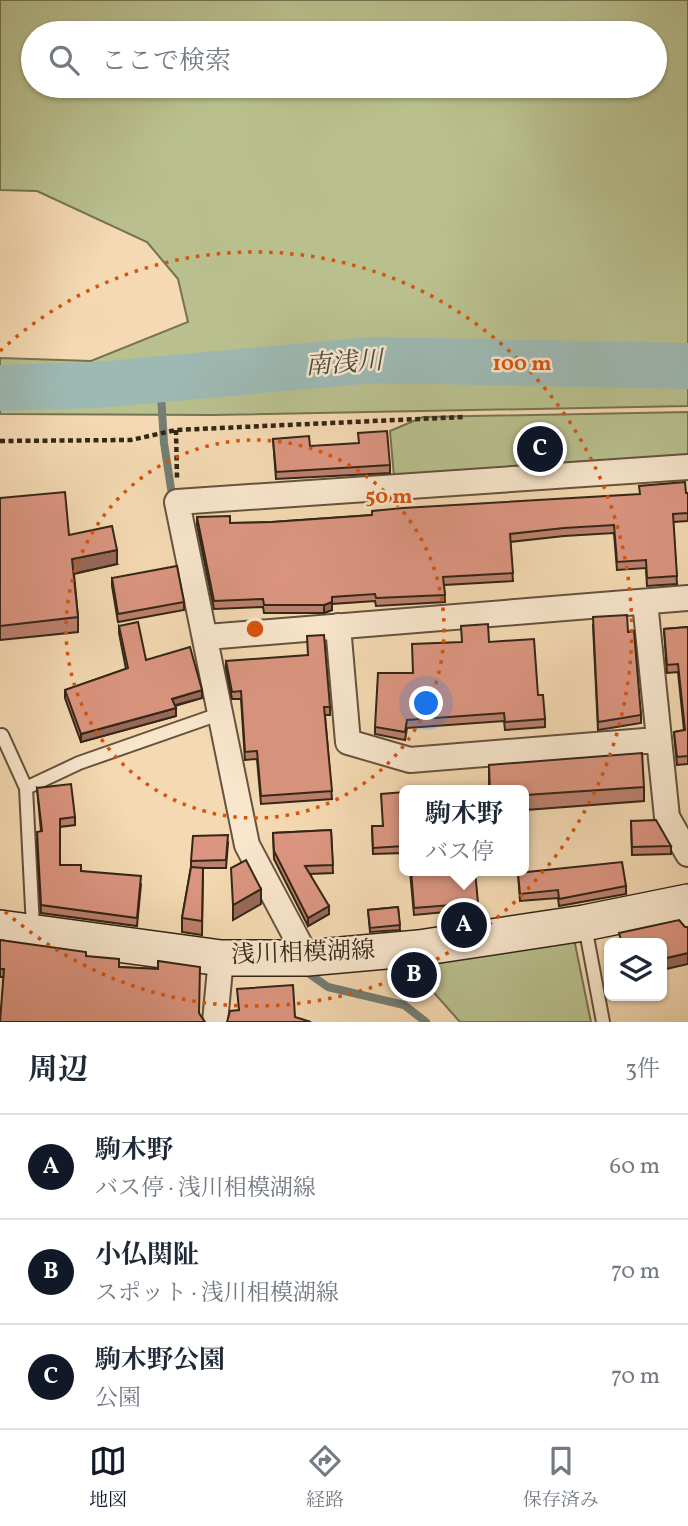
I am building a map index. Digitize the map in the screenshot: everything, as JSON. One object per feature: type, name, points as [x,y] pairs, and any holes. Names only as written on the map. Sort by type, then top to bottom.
[{"type":"main road","name":"浅川相模湖線","points":[[16,930],[220,958],[307,958],[419,948],[584,923],[686,911]]},
{"type":"street","points":[[307,958],[247,845],[207,637],[177,502],[688,467]]},
{"type":"street","points":[[207,637],[688,598]]},
{"type":"street","points":[[645,602],[657,740],[667,817],[688,854]]},
{"type":"street","points":[[338,626],[348,742],[410,760],[657,740]]},
{"type":"street","points":[[215,1022],[220,958]]},
{"type":"lane","points":[[26,788],[79,763],[222,713]]},
{"type":"lane","points":[[2,735],[26,788],[16,930]]},
{"type":"lane","points":[[584,923],[603,1022]]},
{"type":"path","points":[[0,441],[131,440],[173,430],[463,416]]},
{"type":"path","points":[[173,430],[177,502]]},
{"type":"green space","points":[[0,0],[688,0],[688,406],[212,415],[0,414],[0,358],[91,361],[188,322],[178,279],[147,242],[37,191],[0,190]]},
{"type":"green space","points":[[688,412],[688,467],[395,488],[390,431],[423,417]]},
{"type":"green space","points":[[574,939],[591,1022],[460,1022],[428,986],[424,960]]},
{"type":"building","points":[[387,431],[390,465],[276,472],[273,439],[309,436],[310,446],[359,443],[358,433]]},
{"type":"building","points":[[685,482],[688,513],[673,514],[677,576],[647,578],[646,560],[617,562],[614,525],[564,528],[510,534],[513,573],[443,577],[445,595],[376,598],[375,594],[332,597],[332,602],[324,605],[264,605],[263,599],[214,601],[197,517],[230,516],[230,523],[372,515],[372,511],[403,508],[640,494],[639,486]]},
{"type":"building","points":[[65,492],[69,535],[112,526],[117,550],[72,559],[78,617],[0,626],[0,498]]},
{"type":"building","points":[[177,566],[184,602],[118,614],[112,578]]},
{"type":"building","points":[[627,615],[628,632],[634,631],[641,715],[598,722],[593,617]]},
{"type":"building","points":[[138,622],[146,660],[190,647],[202,690],[172,699],[176,708],[81,734],[65,690],[128,668],[119,626]]},
{"type":"building","points":[[488,624],[489,642],[534,639],[538,695],[543,695],[545,719],[505,722],[504,713],[407,720],[405,732],[375,727],[378,673],[413,673],[412,644],[462,642],[461,626]]},
{"type":"building","points":[[688,627],[688,756],[677,757],[674,732],[685,730],[678,664],[667,665],[664,629]]},
{"type":"building","points":[[324,635],[330,707],[324,707],[332,791],[261,796],[257,751],[245,752],[241,691],[232,692],[226,661],[308,655],[307,636]]},
{"type":"building","points":[[642,753],[644,787],[529,795],[529,785],[490,785],[489,765]]},
{"type":"building","points":[[71,784],[75,817],[60,819],[60,865],[81,865],[81,871],[141,876],[137,918],[41,905],[37,832],[42,831],[37,788]]},
{"type":"building","points":[[399,792],[399,846],[373,848],[372,826],[383,826],[381,794]]},
{"type":"building","points":[[656,820],[671,846],[632,847],[631,821]]},
{"type":"building","points":[[331,830],[333,865],[305,866],[329,906],[308,918],[274,851],[273,833]]},
{"type":"building","points":[[228,835],[226,860],[191,861],[193,836]]},
{"type":"building","points":[[246,860],[261,889],[233,905],[231,868]]},
{"type":"building","points":[[622,862],[626,886],[559,899],[558,890],[520,894],[518,876],[529,876],[529,872]]},
{"type":"building","points":[[191,867],[203,868],[202,921],[182,918]]},
{"type":"building","points":[[411,876],[475,876],[478,903],[414,908]]},
{"type":"building","points":[[398,907],[400,925],[370,928],[368,910]]},
{"type":"building","points":[[679,920],[688,927],[688,953],[667,958],[667,938],[620,938],[619,933]]},
{"type":"building","points":[[0,940],[86,952],[86,956],[119,959],[119,967],[158,969],[158,961],[200,967],[199,1013],[205,1022],[0,1022],[4,969],[0,969]]},
{"type":"building","points":[[293,985],[295,1017],[311,1022],[227,1022],[230,1011],[239,1010],[237,989]]},
{"type":"waterway","name":"南浅川","points":[[0,388],[97,385],[373,360],[688,366]]},
{"type":"waterway","points":[[160,379],[164,443],[172,495]]},
{"type":"waterway","points":[[308,973],[328,987],[404,1005],[426,1022]]},
{"type":"place","name":"駒木野公園","points":[[540,449]]},
{"type":"place","name":"駒木野","points":[[464,925]]},
{"type":"place","name":"小仏関阯","points":[[414,975]]}]
